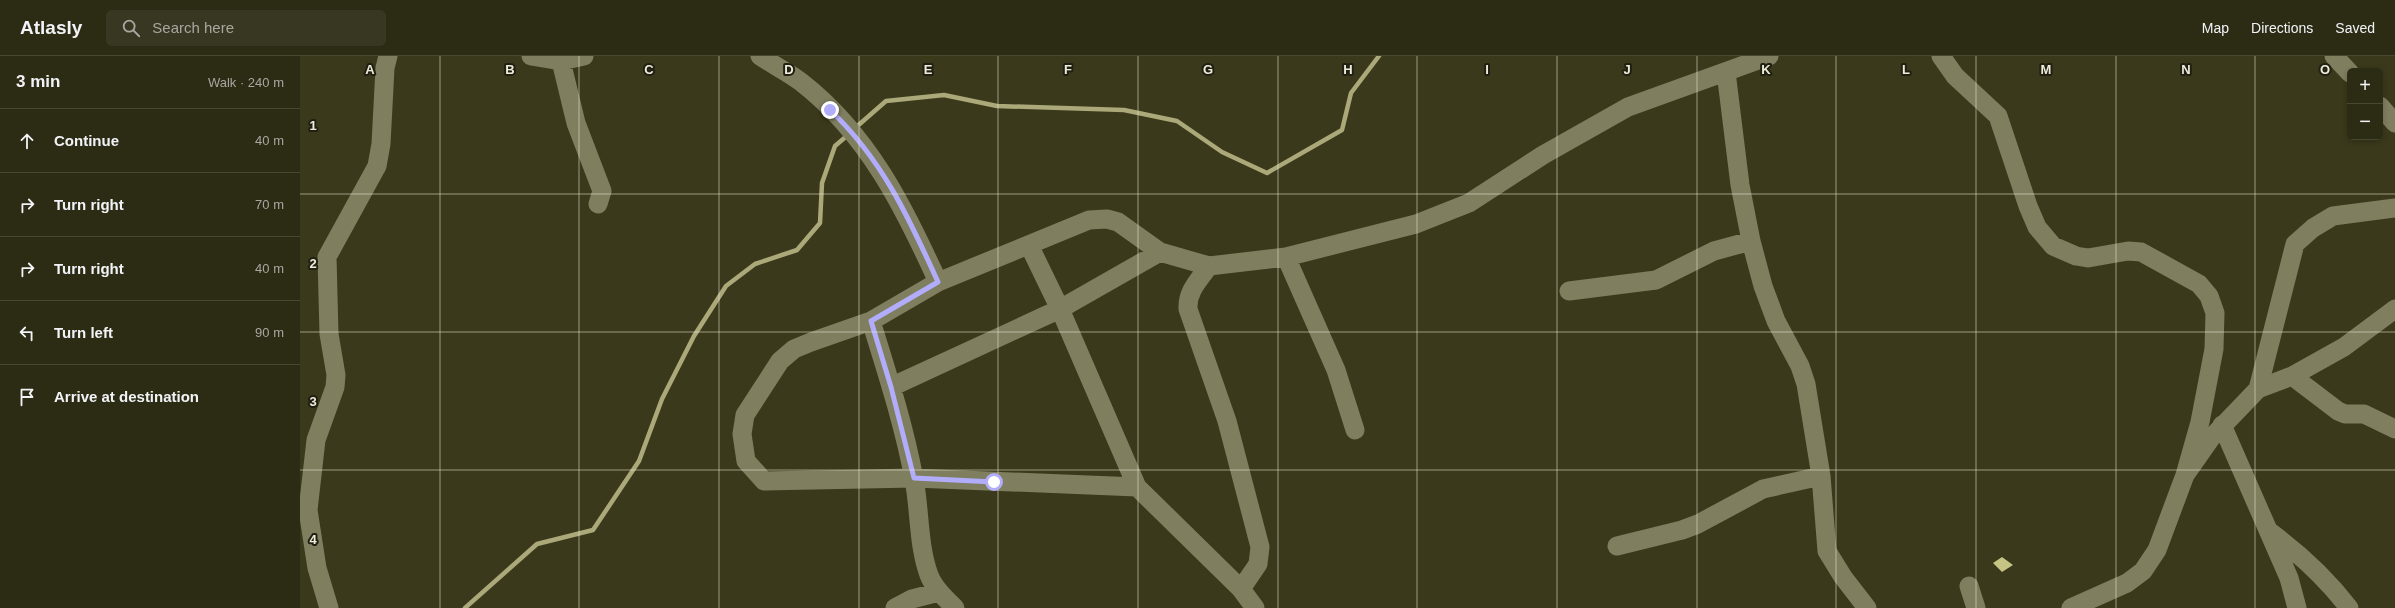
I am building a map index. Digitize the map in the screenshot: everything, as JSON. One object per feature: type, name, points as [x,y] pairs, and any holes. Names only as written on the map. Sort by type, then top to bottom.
[{"type":"street","points":[[329,608],[317,568],[308,510],[316,440],[335,387],[336,375],[329,334],[327,257],[377,166],[381,144],[385,68],[388,56]]},
{"type":"street","points":[[531,56],[561,61],[584,56]]},
{"type":"street","points":[[760,56],[801,82],[855,137],[885,176],[907,214],[938,282]]},
{"type":"street","points":[[1137,487],[914,478],[764,481],[746,461],[742,434],[745,416],[780,361],[794,349],[871,321],[938,282],[1089,220],[1107,219],[1118,222],[1160,252],[1209,266],[1286,257],[1416,224],[1470,203],[1543,155],[1628,107],[1769,56]]},
{"type":"street","points":[[1941,56],[1955,76],[1998,116],[2028,206],[2037,227],[2053,246],[2076,256],[2088,258],[2128,251],[2141,252],[2199,284],[2209,296],[2215,312],[2214,349],[2200,422],[2185,475],[2157,550],[2143,571],[2128,582],[2071,608]]},
{"type":"street","points":[[2334,56],[2347,70]]},
{"type":"street","points":[[561,61],[576,123],[602,191],[598,204]]},
{"type":"street","points":[[1726,72],[1740,185],[1751,241],[1763,286],[1776,321],[1800,366],[1806,384],[1821,476],[1827,552],[1867,608]]},
{"type":"street","points":[[2383,109],[2395,123]]},
{"type":"street","points":[[2258,389],[2295,244],[2314,228],[2333,216],[2395,208]]},
{"type":"street","points":[[1568,291],[1656,280],[1714,251],[1751,241]]},
{"type":"street","points":[[1029,245],[1060,309],[1137,487],[1242,589],[1255,608]]},
{"type":"street","points":[[891,387],[1060,309],[1160,252]]},
{"type":"street","points":[[1286,257],[1336,370],[1355,430]]},
{"type":"street","points":[[1209,266],[1191,291],[1188,300],[1188,309],[1227,421],[1260,547],[1258,564],[1242,589]]},
{"type":"street","points":[[2185,475],[2222,425],[2258,389],[2292,376],[2344,346],[2395,309]]},
{"type":"street","points":[[871,321],[891,387],[914,478],[924,554],[929,575],[939,592],[955,608]]},
{"type":"street","points":[[2292,376],[2338,411],[2345,414],[2364,414],[2395,429]]},
{"type":"street","points":[[2222,425],[2289,578],[2297,608]]},
{"type":"street","points":[[1617,546],[1682,530],[1698,524],[1764,489],[1821,476]]},
{"type":"street","points":[[2270,532],[2302,555],[2333,587],[2349,608]]},
{"type":"street","points":[[1968,586],[1976,608]]},
{"type":"street","points":[[895,608],[912,599],[939,592]]},
{"type":"building","points":[[2002,557],[2013,565],[2002,572],[1993,563]]},
{"type":"waterway","points":[[854,129],[886,101],[944,95],[997,106],[1124,110],[1177,121],[1222,152],[1267,173],[1342,130],[1351,93],[1379,56]]},
{"type":"waterway","points":[[465,608],[537,544],[593,530],[639,461],[662,399],[694,336],[726,286],[755,264],[797,250],[820,223],[822,183],[835,146],[849,134]]},
{"type":"route","points":[[830,110],[855,137],[885,176],[907,214],[938,282],[871,321],[891,387],[914,478],[994,482]]}]
